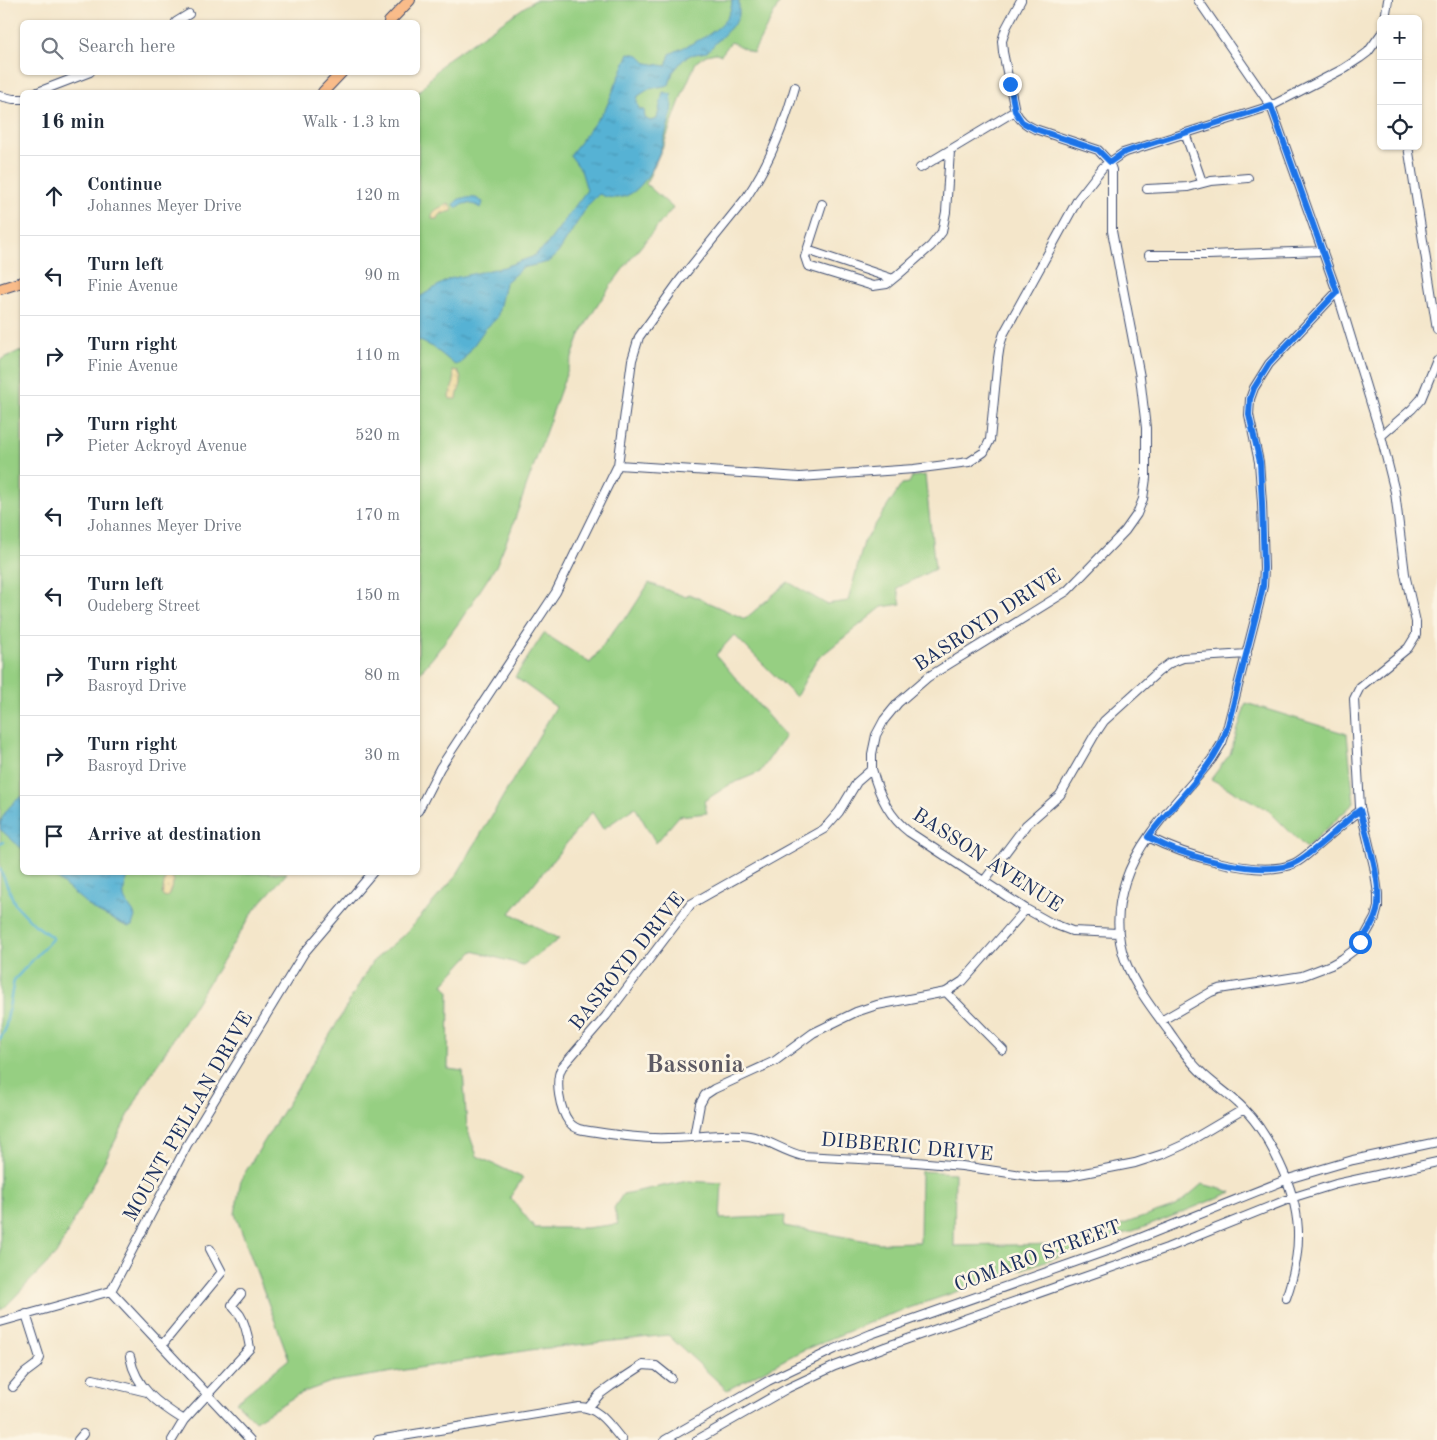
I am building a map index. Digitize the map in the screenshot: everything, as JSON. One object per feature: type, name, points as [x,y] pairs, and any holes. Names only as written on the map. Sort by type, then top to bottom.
[{"type":"main road","points":[[391,20],[410,0]]},
{"type":"main road","points":[[325,90],[339,75]]},
{"type":"main road","points":[[0,289],[20,283]]},
{"type":"street","points":[[1022,0],[1006,28],[1002,45],[1015,111],[1026,125],[1098,150],[1110,162]]},
{"type":"street","points":[[1162,1021],[1214,990],[1227,986],[1302,976],[1331,965],[1354,950],[1372,924],[1377,913],[1378,902],[1374,866],[1360,810],[1354,708],[1355,696],[1364,684],[1408,648],[1416,631],[1415,615],[1405,574],[1395,492],[1381,436],[1323,251],[1271,106],[1198,0]]},
{"type":"street","points":[[1386,15],[1388,0]]},
{"type":"street","points":[[179,20],[189,14]]},
{"type":"street","points":[[618,465],[810,477],[951,466],[969,462],[978,457],[987,448],[991,436],[998,358],[1004,333],[1078,199],[1095,176],[1123,153],[1271,106],[1344,69],[1368,52],[1377,40]]},
{"type":"street","points":[[43,90],[82,75]]},
{"type":"street","points":[[420,807],[440,768],[556,592],[618,465],[632,360],[639,337],[759,179],[780,134],[795,87]]},
{"type":"street","points":[[0,96],[13,99],[20,98]]},
{"type":"street","points":[[920,168],[1015,111]]},
{"type":"street","points":[[1185,133],[1202,182]]},
{"type":"street","points":[[1409,150],[1437,329]]},
{"type":"street","points":[[822,204],[805,257],[808,266],[873,286],[887,284],[931,246],[942,232],[946,212],[950,151]]},
{"type":"street","name":"BASROYD DRIVE","points":[[565,1113],[557,1082],[562,1067],[606,1016],[691,904],[819,834],[834,819],[856,782],[872,769],[872,754],[876,735],[884,720],[898,703],[928,677],[1067,592],[1133,521],[1141,506],[1146,478],[1144,404],[1113,238],[1111,222],[1113,174],[1110,162]]},
{"type":"street","points":[[1147,189],[1188,187],[1202,182],[1248,178]]},
{"type":"street","points":[[807,250],[894,279]]},
{"type":"street","points":[[1149,254],[1208,255],[1323,251]]},
{"type":"street","points":[[1286,1298],[1298,1250],[1294,1197],[1288,1179],[1267,1138],[1244,1109],[1196,1068],[1140,991],[1130,973],[1122,952],[1118,933],[1125,883],[1134,861],[1148,837],[1208,765],[1222,744],[1247,654],[1261,596],[1264,568],[1260,471],[1249,415],[1250,399],[1254,388],[1269,364],[1337,292]]},
{"type":"street","points":[[1381,436],[1421,399],[1437,360]]},
{"type":"street","points":[[984,881],[1021,831],[1060,795],[1104,721],[1152,678],[1170,663],[1183,658],[1247,654]]},
{"type":"street","name":"BASSON AVENUE","points":[[872,769],[880,793],[896,821],[909,832],[1026,910],[1067,930],[1118,933]]},
{"type":"street","points":[[1148,837],[1180,852],[1196,856],[1250,867],[1276,868],[1298,862],[1360,810]]},
{"type":"street","name":"MOUNT PELLAN DRIVE","points":[[111,1291],[187,1145],[304,953],[370,875]]},
{"type":"street","points":[[694,1137],[700,1104],[705,1096],[714,1089],[776,1061],[813,1033],[856,1012],[877,1004],[946,992],[963,981],[1026,910]]},
{"type":"street","points":[[946,992],[1003,1050]]},
{"type":"street","name":"DIBBERIC DRIVE","points":[[565,1113],[571,1125],[583,1130],[640,1137],[746,1135],[803,1156],[962,1166],[1016,1175],[1052,1177],[1118,1166],[1163,1154],[1183,1145],[1244,1109]]},
{"type":"street","name":"COMARO STREET","points":[[665,1440],[768,1381],[871,1334],[1115,1248],[1288,1179],[1353,1160],[1437,1142]]},
{"type":"street","name":"COMARO STREET","points":[[697,1440],[788,1388],[835,1366],[902,1340],[1167,1248],[1294,1197],[1336,1184],[1437,1162]]},
{"type":"street","points":[[162,1345],[222,1272],[210,1249]]},
{"type":"street","points":[[0,1322],[111,1291],[250,1440]]},
{"type":"street","points":[[172,1440],[184,1420],[206,1392],[250,1348],[240,1314],[232,1307],[241,1294]]},
{"type":"street","points":[[13,1388],[25,1373],[37,1364],[40,1358],[26,1314]]},
{"type":"street","points":[[130,1357],[134,1374],[148,1392],[164,1407],[184,1420]]},
{"type":"street","points":[[588,1408],[610,1386],[643,1365],[656,1366],[671,1378]]},
{"type":"street","points":[[93,1380],[148,1392]]},
{"type":"street","points":[[378,1440],[418,1437],[579,1407],[588,1408],[602,1416],[622,1440]]},
{"type":"green space","points":[[535,0],[781,0],[753,53],[731,42],[721,55],[716,53],[706,55],[696,62],[646,184],[673,208],[611,285],[580,335],[511,530],[496,566],[460,621],[420,673],[420,91],[445,61]]},
{"type":"green space","points":[[20,351],[20,875],[285,875],[255,909],[143,1087],[57,1253],[0,1310],[0,360]]},
{"type":"green space","points":[[925,475],[935,569],[897,588],[901,604],[882,607],[816,660],[796,697],[734,635],[716,655],[785,736],[760,772],[729,785],[704,801],[707,813],[679,816],[656,843],[635,807],[603,829],[592,812],[510,913],[559,939],[523,965],[473,951],[443,984],[449,992],[448,1069],[463,1071],[467,1128],[477,1156],[523,1178],[510,1197],[535,1228],[586,1228],[618,1224],[614,1208],[623,1194],[688,1181],[722,1183],[720,1219],[785,1216],[784,1226],[879,1243],[920,1242],[921,1171],[955,1173],[954,1246],[1064,1244],[1176,1206],[1202,1184],[1232,1192],[1153,1224],[883,1317],[801,1351],[727,1390],[668,1335],[530,1350],[331,1382],[299,1394],[255,1421],[236,1402],[289,1359],[235,1214],[241,1179],[334,1028],[372,962],[407,932],[456,876],[556,707],[515,677],[544,633],[590,663],[620,622],[628,616],[649,583],[686,597],[689,594],[745,619],[788,582],[826,604],[848,601],[864,542],[902,484],[909,483],[912,477]]},
{"type":"green space","points":[[1246,703],[1347,734],[1354,803],[1306,848],[1268,810],[1211,779],[1230,754]]},
{"type":"sand","points":[[449,204],[453,208],[452,211],[441,214],[437,219],[432,219],[435,211]]},
{"type":"sand","points":[[453,370],[458,371],[461,380],[457,399],[450,399],[449,396],[454,382]]},
{"type":"sand","points":[[165,878],[173,878],[174,881],[166,897],[162,895]]},
{"type":"water","points":[[732,0],[739,0],[739,15],[736,22],[707,52],[690,55],[683,60],[673,72],[669,85],[649,89],[638,96],[639,109],[644,110],[645,118],[650,121],[657,119],[663,92],[671,94],[672,100],[671,115],[661,148],[643,183],[624,197],[612,198],[599,194],[588,205],[558,253],[548,262],[522,268],[505,283],[497,318],[485,329],[461,363],[455,365],[433,347],[420,341],[420,297],[449,279],[504,267],[532,257],[545,247],[587,190],[581,170],[570,155],[606,108],[629,53],[639,55],[647,63],[666,66],[670,54],[710,34],[726,19]]},
{"type":"water","points":[[476,198],[483,202],[480,208],[474,205],[463,204],[457,208],[454,205],[460,199]]},
{"type":"water","points":[[20,798],[20,847],[0,829],[2,819]]},
{"type":"water","points":[[52,875],[128,875],[124,887],[124,898],[135,916],[132,926],[124,925],[94,910]]},
{"type":"waterway","points":[[0,869],[15,904],[34,924],[53,938],[14,980],[5,1030],[0,1039]]},
{"type":"district","name":"Bassonia","points":[[695,1065]]},
{"type":"route","points":[[1010,84],[1015,111],[1022,122],[1035,129],[1098,150],[1110,162],[1123,153],[1134,149],[1271,106],[1337,292],[1269,364],[1251,395],[1249,415],[1260,462],[1264,559],[1263,586],[1259,604],[1222,744],[1208,765],[1148,837],[1180,852],[1196,856],[1250,867],[1276,868],[1298,862],[1360,810],[1374,866],[1378,902],[1375,918],[1360,942]]}]
